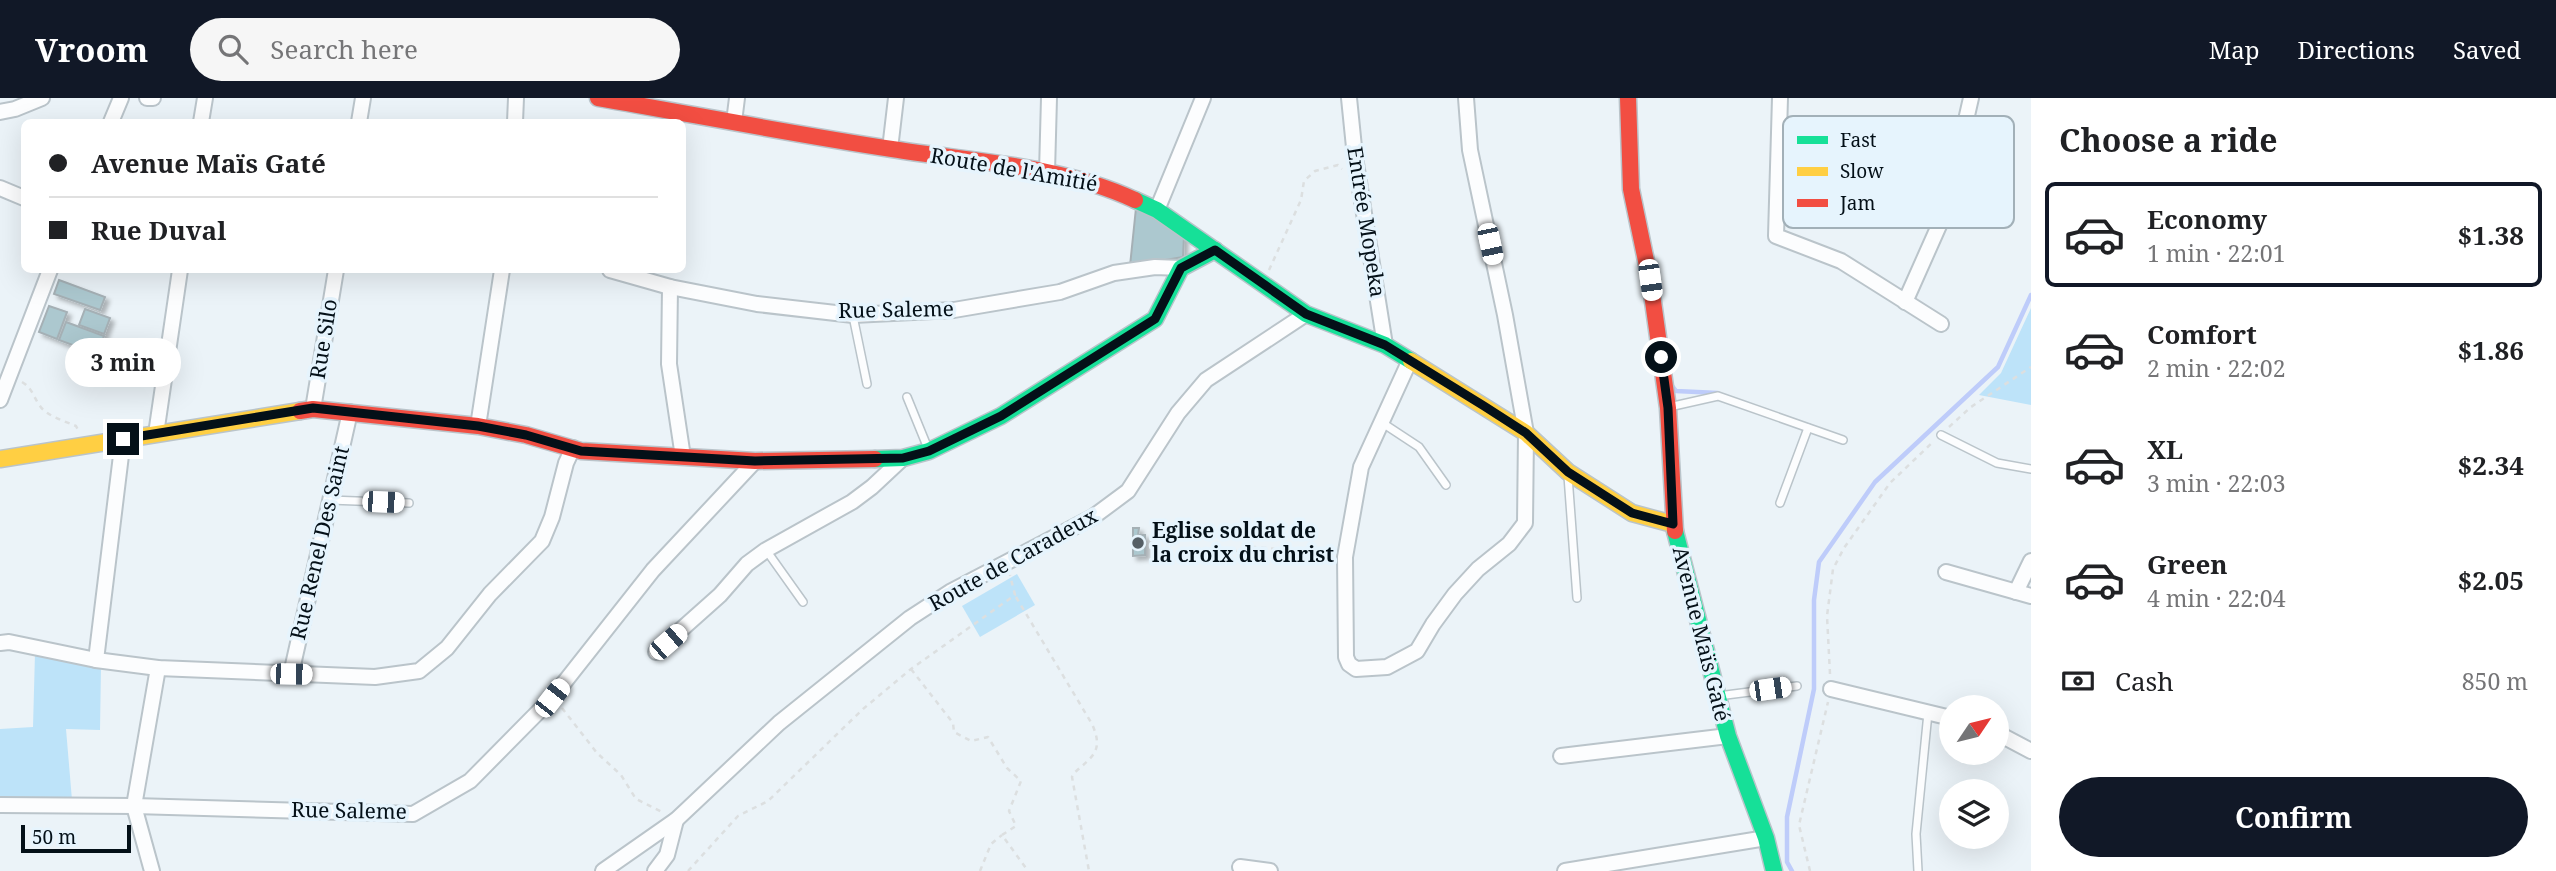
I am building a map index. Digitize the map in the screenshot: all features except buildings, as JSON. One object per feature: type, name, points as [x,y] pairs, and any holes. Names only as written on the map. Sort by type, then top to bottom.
[{"type":"street","points":[[0,112],[16,109],[42,98]]},
{"type":"street","points":[[112,119],[121,98]]},
{"type":"street","points":[[147,98],[153,98]]},
{"type":"street","points":[[202,119],[205,98]]},
{"type":"street","points":[[360,119],[363,98]]},
{"type":"street","points":[[515,119],[516,98]]},
{"type":"street","name":"Route de l'Amitié","points":[[598,98],[890,149],[1047,172],[1109,188],[1157,210],[1306,314],[1385,345],[1410,360],[1526,433],[1568,472],[1632,513],[1673,524]]},
{"type":"street","points":[[734,122],[737,98]]},
{"type":"street","points":[[890,149],[895,98]]},
{"type":"street","points":[[1047,172],[1049,98]]},
{"type":"street","points":[[1157,210],[1203,98]]},
{"type":"street","name":"Entrée Mopeka","points":[[1349,98],[1385,345]]},
{"type":"street","points":[[1410,360],[1361,467],[1344,568],[1346,657],[1349,664],[1356,669],[1387,667],[1417,651],[1455,594],[1478,569],[1509,544],[1525,523],[1526,433],[1505,315],[1470,149],[1466,98]]},
{"type":"street","name":"Avenue Maïs Gaté","points":[[1628,98],[1630,189],[1650,280],[1668,408],[1673,524],[1728,736],[1766,838],[1774,871]]},
{"type":"street","points":[[1780,98],[1776,236],[1841,261],[1941,324]]},
{"type":"street","points":[[1967,116],[1971,98]]},
{"type":"street","points":[[0,188],[21,197]]},
{"type":"street","points":[[1905,302],[1938,228]]},
{"type":"street","points":[[0,459],[313,408],[478,426],[526,435],[581,451],[755,461],[903,458],[929,451],[1001,416],[1155,319],[1181,268],[1215,250]]},
{"type":"street","name":"Rue Saleme","points":[[633,273],[656,276],[670,287],[757,304],[853,315],[954,310],[1060,292],[1114,273],[1155,267],[1181,268]]},
{"type":"street","points":[[0,400],[49,273]]},
{"type":"street","points":[[156,434],[180,273]]},
{"type":"street","name":"Rue Silo","points":[[313,408],[336,273]]},
{"type":"street","points":[[478,426],[502,273]]},
{"type":"street","points":[[670,287],[669,364],[684,457]]},
{"type":"street","name":"Route de Caradeux","points":[[603,871],[676,820],[779,723],[910,618],[950,592],[1093,517],[1128,491],[1178,413],[1206,380],[1306,314]]},
{"type":"street","name":"Rue Renel Des Saint","points":[[291,674],[349,412]]},
{"type":"street","points":[[96,660],[123,439]]},
{"type":"street","points":[[0,643],[9,642],[96,660],[158,668],[375,677],[419,671],[447,648],[490,594],[542,541],[573,448]]},
{"type":"street","points":[[656,652],[766,550],[852,502],[903,458]]},
{"type":"street","name":"Rue Saleme","points":[[0,805],[413,814],[470,781],[552,698],[653,570],[755,461]]},
{"type":"street","points":[[2016,592],[2031,561]]},
{"type":"street","points":[[1946,572],[2031,596]]},
{"type":"street","points":[[152,871],[134,806],[158,668]]},
{"type":"street","points":[[1831,689],[1939,715]]},
{"type":"street","points":[[1561,756],[1728,736]]},
{"type":"street","points":[[2009,738],[2028,746]]},
{"type":"street","points":[[655,871],[667,855],[676,820]]},
{"type":"street","points":[[1565,871],[1766,838]]},
{"type":"street","points":[[1240,867],[1270,871]]},
{"type":"lane","points":[[853,315],[867,384]]},
{"type":"lane","points":[[1668,408],[1718,396],[1843,440]]},
{"type":"lane","points":[[907,397],[929,451]]},
{"type":"lane","points":[[1381,422],[1419,447],[1446,485]]},
{"type":"lane","points":[[1780,503],[1808,428]]},
{"type":"lane","points":[[1941,435],[1997,463],[2031,469]]},
{"type":"lane","points":[[1568,472],[1577,598]]},
{"type":"lane","points":[[330,500],[409,503]]},
{"type":"lane","points":[[766,550],[803,602]]},
{"type":"lane","points":[[1717,696],[1797,686]]},
{"type":"lane","points":[[1917,871],[1916,834],[1928,712]]},
{"type":"path","points":[[1264,283],[1301,200],[1304,181],[1315,171],[1338,165],[1360,187]]},
{"type":"path","points":[[1810,871],[1800,825],[1831,689],[1828,616],[1833,569],[1844,548],[1890,483],[1971,407],[2031,367]]},
{"type":"path","points":[[10,375],[30,387],[41,408],[76,426],[87,445]]},
{"type":"path","points":[[1222,554],[1255,547],[1276,549],[1344,568]]},
{"type":"path","points":[[1006,562],[1015,596],[1098,738],[1097,749],[1072,777],[1089,871]]},
{"type":"path","points":[[688,871],[738,816],[768,801],[863,709],[911,669],[1015,596]]},
{"type":"path","points":[[911,669],[953,723],[954,733],[971,741],[988,737],[1007,768],[1021,781],[1009,811],[1016,826],[991,844],[980,871]]},
{"type":"path","points":[[552,698],[597,753],[621,775],[636,799],[676,820]]},
{"type":"path","points":[[1002,835],[1028,871]]},
{"type":"shaded area","points":[[2031,308],[2031,405],[1979,395],[2001,373]]},
{"type":"shaded area","points":[[1017,574],[1035,605],[980,637],[962,606]]},
{"type":"shaded area","points":[[35,653],[101,666],[100,730],[66,729],[72,800],[0,801],[0,729],[33,727]]},
{"type":"waterway","points":[[1792,871],[1787,862],[1787,817],[1814,689],[1814,600],[1819,562],[1875,482],[1998,367],[2031,295]]},
{"type":"waterway","points":[[1673,387],[1676,391],[1718,393]]},
{"type":"traffic: fast","points":[[1135,200],[1157,210],[1306,314],[1385,345],[1411,361]]},
{"type":"traffic: fast","points":[[875,459],[903,458],[929,451],[1001,416],[1155,319],[1181,268],[1215,250]]},
{"type":"traffic: fast","points":[[1675,531],[1728,736],[1766,838],[1774,871]]},
{"type":"traffic: slow","points":[[1411,361],[1526,433],[1568,472],[1632,513],[1673,524]]},
{"type":"traffic: slow","points":[[0,459],[300,411]]},
{"type":"traffic: jam","points":[[598,98],[855,143],[1016,166],[1077,179],[1135,200]]},
{"type":"traffic: jam","points":[[1628,98],[1631,189],[1650,280],[1668,408],[1675,531]]},
{"type":"traffic: jam","points":[[300,411],[313,409],[478,426],[526,435],[581,451],[755,461],[875,459]]},
{"type":"place","name":"Eglise soldat de la croix du christ","points":[[1138,543]]},
{"type":"route","points":[[123,439],[313,408],[478,426],[526,435],[581,451],[755,461],[903,458],[929,451],[1001,416],[1155,319],[1181,268],[1215,250],[1306,314],[1385,345],[1484,406],[1526,433],[1568,472],[1632,513],[1673,524],[1668,408],[1661,357]]}]
